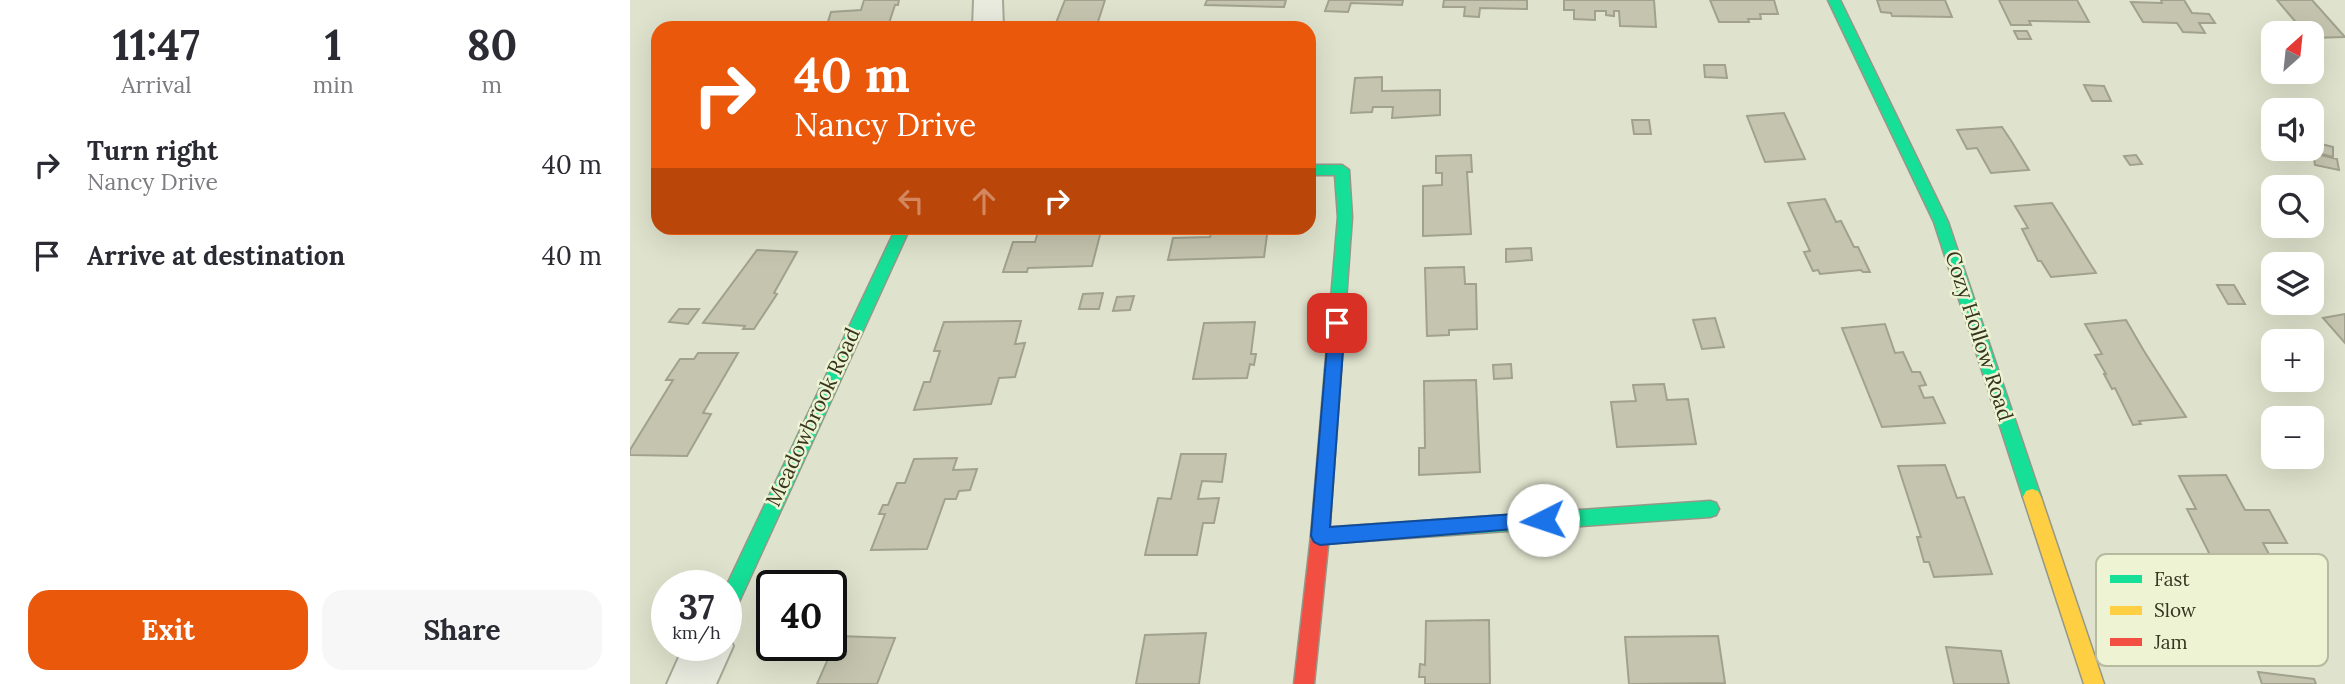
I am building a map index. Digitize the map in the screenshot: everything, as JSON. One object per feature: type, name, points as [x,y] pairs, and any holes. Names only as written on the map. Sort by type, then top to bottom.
[{"type":"street","points":[[988,0],[988,21]]},
{"type":"street","name":"Cozy Hollow Road","points":[[1834,0],[1941,222],[2094,684]]},
{"type":"street","points":[[1304,684],[1320,536],[1345,217],[1342,170],[1316,170]]},
{"type":"street","name":"Meadowbrook Road","points":[[742,574],[900,235]]},
{"type":"street","points":[[1320,536],[1710,509]]},
{"type":"street","points":[[691,684],[702,661]]},
{"type":"building","points":[[864,0],[899,0],[890,21],[828,21],[831,12],[861,10]]},
{"type":"building","points":[[1065,0],[1105,0],[1098,21],[1057,21]]},
{"type":"building","points":[[1207,0],[1286,0],[1284,7],[1205,5]]},
{"type":"building","points":[[1329,0],[1403,0],[1402,5],[1351,3],[1348,12],[1325,11]]},
{"type":"building","points":[[1444,0],[1527,0],[1527,9],[1480,8],[1479,17],[1464,16],[1465,7],[1443,7]]},
{"type":"building","points":[[1564,0],[1654,0],[1656,27],[1620,26],[1619,11],[1614,11],[1614,16],[1606,15],[1606,11],[1595,11],[1595,20],[1574,19],[1574,10],[1564,10]]},
{"type":"building","points":[[1710,0],[1774,0],[1778,14],[1760,14],[1761,19],[1748,19],[1749,22],[1719,22]]},
{"type":"building","points":[[1877,0],[1945,0],[1952,17],[1892,16],[1891,13],[1881,12]]},
{"type":"building","points":[[1999,0],[2077,0],[2089,22],[2029,21],[2031,25],[2011,25]]},
{"type":"building","points":[[2161,0],[2184,0],[2192,13],[2209,14],[2215,23],[2199,23],[2205,33],[2183,32],[2177,23],[2143,22],[2131,2],[2162,3]]},
{"type":"building","points":[[2277,0],[2312,0],[2345,37],[2324,38],[2324,21],[2295,21]]},
{"type":"building","points":[[2014,31],[2027,31],[2031,39],[2018,39]]},
{"type":"building","points":[[1704,65],[1725,65],[1727,78],[1705,77]]},
{"type":"building","points":[[1382,77],[1382,91],[1440,90],[1440,115],[1392,118],[1393,107],[1373,107],[1372,112],[1351,113],[1355,78]]},
{"type":"building","points":[[2084,85],[2104,86],[2111,101],[2092,101]]},
{"type":"building","points":[[1784,113],[1805,159],[1765,162],[1747,116]]},
{"type":"building","points":[[1632,120],[1649,120],[1651,134],[1634,134]]},
{"type":"building","points":[[2002,127],[2029,170],[1991,173],[1977,148],[1967,149],[1957,130]]},
{"type":"building","points":[[2324,145],[2333,147],[2333,157],[2324,155]]},
{"type":"building","points":[[1471,155],[1472,172],[1467,172],[1471,234],[1423,236],[1423,186],[1442,185],[1442,173],[1436,173],[1436,156]]},
{"type":"building","points":[[2136,155],[2142,164],[2130,165],[2124,156]]},
{"type":"building","points":[[2324,156],[2337,159],[2339,170],[2315,165],[2314,161],[2324,161]]},
{"type":"building","points":[[1825,199],[1836,222],[1841,221],[1854,247],[1858,247],[1870,272],[1861,270],[1820,274],[1818,270],[1813,271],[1804,252],[1810,251],[1788,203]]},
{"type":"building","points":[[2052,203],[2096,273],[2051,277],[2041,261],[2038,261],[2022,229],[2028,228],[2015,206]]},
{"type":"building","points":[[1037,235],[1100,235],[1092,266],[1028,268],[1027,272],[1003,272],[1013,242],[1035,242]]},
{"type":"building","points":[[1267,235],[1264,257],[1168,260],[1173,238]]},
{"type":"building","points":[[1531,248],[1532,260],[1506,262],[1506,249]]},
{"type":"building","points":[[757,250],[797,252],[774,293],[777,294],[754,329],[703,323]]},
{"type":"building","points":[[1464,267],[1465,284],[1476,284],[1477,329],[1449,330],[1449,335],[1427,336],[1425,268]]},
{"type":"building","points":[[2217,285],[2234,285],[2245,304],[2228,304]]},
{"type":"building","points":[[1103,293],[1099,309],[1079,309],[1083,294]]},
{"type":"building","points":[[1134,296],[1130,310],[1113,311],[1117,297]]},
{"type":"building","points":[[679,309],[699,309],[688,324],[669,322]]},
{"type":"building","points":[[2345,314],[2345,343],[2323,318]]},
{"type":"building","points":[[1715,318],[1724,347],[1702,349],[1693,320]]},
{"type":"building","points":[[2126,320],[2186,417],[2139,421],[2141,424],[2133,425],[2115,388],[2112,389],[2104,374],[2095,355],[2102,354],[2085,324]]},
{"type":"building","points":[[1021,321],[1015,344],[1025,343],[1015,377],[999,378],[991,404],[914,410],[924,382],[930,382],[940,351],[934,351],[944,322]]},
{"type":"building","points":[[1255,322],[1251,354],[1256,354],[1254,365],[1250,364],[1247,378],[1193,379],[1204,323]]},
{"type":"building","points":[[1885,324],[1895,353],[1903,352],[1912,372],[1920,372],[1926,385],[1919,386],[1924,398],[1933,397],[1945,423],[1882,427],[1842,328]]},
{"type":"building","points":[[698,353],[738,353],[703,413],[711,414],[687,456],[630,455],[630,450],[673,380],[666,380],[680,359],[694,359]]},
{"type":"building","points":[[1511,364],[1512,378],[1494,379],[1493,365]]},
{"type":"building","points":[[1476,380],[1480,472],[1419,475],[1419,448],[1425,448],[1424,381]]},
{"type":"building","points":[[1664,384],[1667,400],[1688,399],[1696,444],[1617,447],[1611,402],[1636,401],[1633,385]]},
{"type":"building","points":[[1181,454],[1226,454],[1222,482],[1202,481],[1198,499],[1219,498],[1214,523],[1203,523],[1197,555],[1145,555],[1158,498],[1171,499]]},
{"type":"building","points":[[957,458],[953,470],[977,469],[970,490],[959,491],[956,499],[945,499],[927,549],[871,550],[885,514],[879,514],[883,505],[888,505],[897,483],[905,483],[914,459]]},
{"type":"building","points":[[1945,465],[1957,498],[1964,497],[1992,574],[1934,577],[1929,562],[1924,562],[1917,537],[1921,537],[1898,466]]},
{"type":"building","points":[[2226,475],[2245,510],[2269,510],[2287,543],[2263,543],[2269,554],[2210,554],[2187,509],[2196,509],[2179,476]]},
{"type":"building","points":[[1489,620],[1490,684],[1425,684],[1425,677],[1419,677],[1420,664],[1425,665],[1426,621]]},
{"type":"building","points":[[1206,633],[1199,684],[1136,684],[1145,635]]},
{"type":"building","points":[[847,636],[895,638],[877,684],[817,684],[827,661],[847,661]]},
{"type":"building","points":[[1718,636],[1725,683],[1629,684],[1625,637]]},
{"type":"building","points":[[1946,647],[2001,651],[2009,684],[1954,684]]},
{"type":"building","points":[[2258,672],[2314,679],[2316,684],[2262,684]]},
{"type":"traffic: fast","points":[[1834,0],[1941,222],[2032,497]]},
{"type":"traffic: fast","points":[[1316,170],[1342,170],[1345,217],[1333,370]]},
{"type":"traffic: fast","points":[[742,574],[900,235]]},
{"type":"traffic: fast","points":[[1320,536],[1710,509]]},
{"type":"traffic: slow","points":[[2032,497],[2094,684]]},
{"type":"traffic: jam","points":[[1304,684],[1320,536],[1333,370]]},
{"type":"route","points":[[1337,323],[1320,536],[1543,520]]}]
